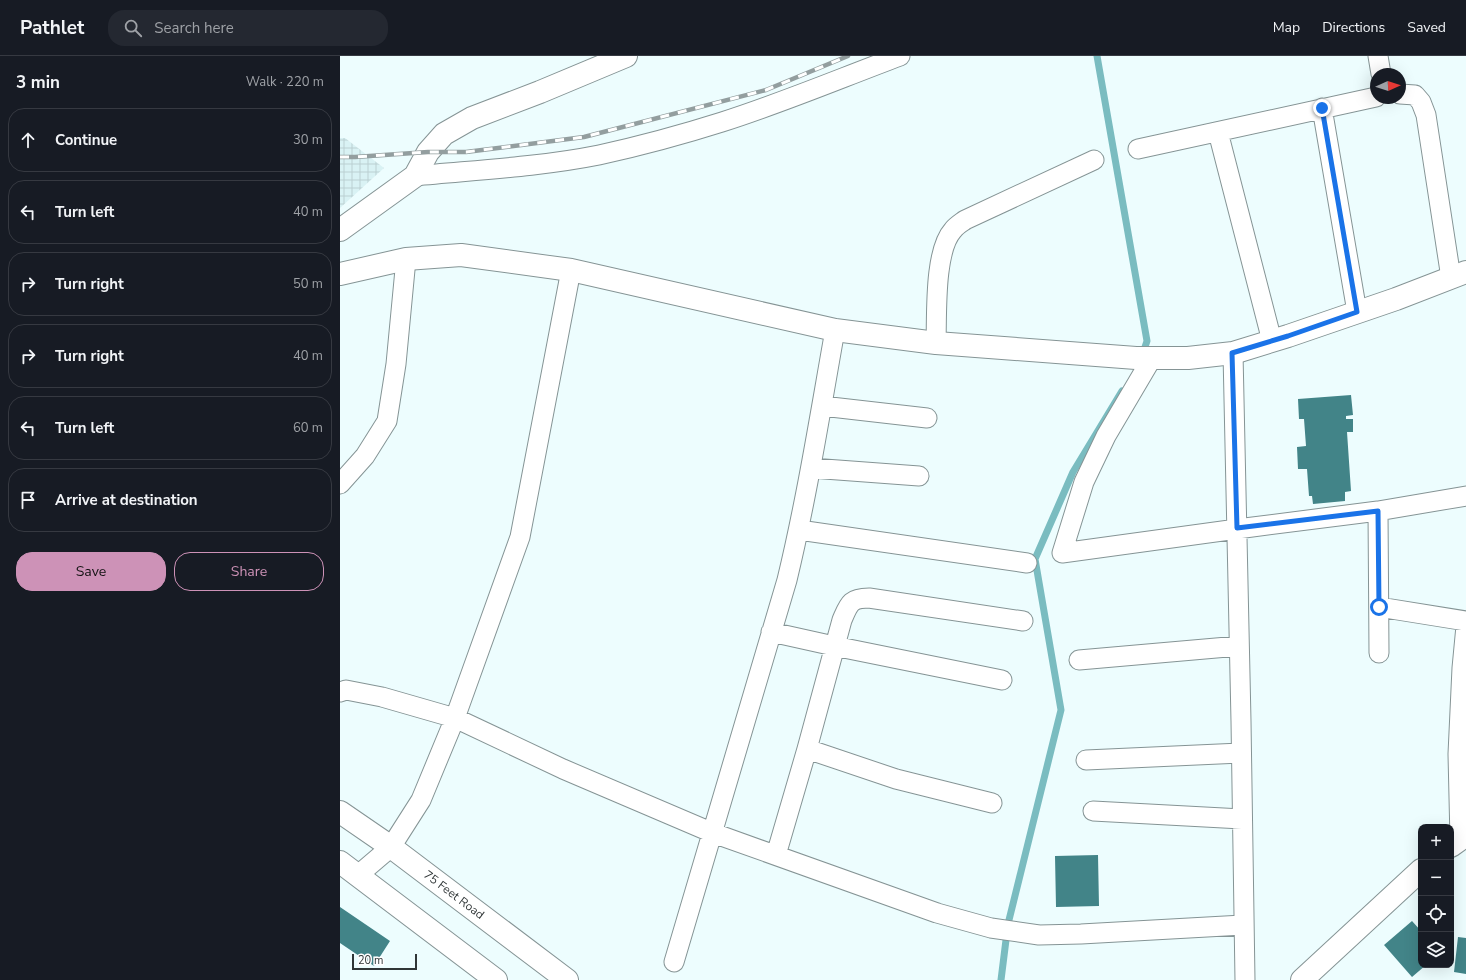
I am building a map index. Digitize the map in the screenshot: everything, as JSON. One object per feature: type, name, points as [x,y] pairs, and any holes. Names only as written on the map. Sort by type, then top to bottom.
[{"type":"street","points":[[340,230],[415,176],[428,152],[444,134],[472,118],[540,92],[626,56]]},
{"type":"street","points":[[415,176],[563,161],[598,155],[664,139],[722,122],[900,56]]},
{"type":"street","points":[[1378,56],[1380,68]]},
{"type":"street","points":[[340,274],[406,259],[461,255],[571,270],[835,330],[936,342],[1146,358],[1188,358],[1232,353],[1357,312],[1458,275],[1426,115],[1421,102],[1415,95],[1406,94]]},
{"type":"street","points":[[1138,149],[1370,98]]},
{"type":"street","points":[[1322,108],[1357,312]]},
{"type":"street","points":[[1218,132],[1272,341]]},
{"type":"street","points":[[936,342],[939,281],[943,248],[952,230],[965,220],[1094,160]]},
{"type":"street","points":[[340,484],[365,456],[387,421],[396,364],[406,259]]},
{"type":"street","points":[[357,876],[391,847],[421,800],[455,718],[520,537],[571,270]]},
{"type":"street","points":[[674,962],[787,580],[799,530],[811,468],[835,330]]},
{"type":"street","points":[[1232,353],[1237,528],[1245,980]]},
{"type":"street","points":[[1146,358],[1084,482],[1062,553],[1237,528],[1378,511],[1466,496]]},
{"type":"street","points":[[822,406],[927,418]]},
{"type":"street","points":[[811,468],[919,476]]},
{"type":"street","points":[[1378,511],[1379,653]]},
{"type":"street","points":[[799,530],[1027,563]]},
{"type":"street","points":[[776,855],[807,749],[834,646],[842,620],[849,604],[854,599],[869,598],[1023,621]]},
{"type":"street","points":[[1379,607],[1466,621]]},
{"type":"street","points":[[1459,840],[1458,754],[1462,668],[1466,626]]},
{"type":"street","points":[[771,632],[1002,680]]},
{"type":"street","points":[[1079,660],[1239,646]]},
{"type":"street","points":[[340,692],[346,690],[382,697],[455,718],[563,769],[713,833],[938,913],[996,929],[1039,935],[1244,926]]},
{"type":"street","points":[[807,749],[896,779],[992,802]]},
{"type":"street","points":[[1086,760],[1241,753]]},
{"type":"street","points":[[1093,811],[1242,819]]},
{"type":"street","name":"75 Feet Road","points":[[340,812],[391,847],[567,980]]},
{"type":"street","points":[[340,862],[496,980]]},
{"type":"street","points":[[1302,980],[1418,873]]},
{"type":"shaded area","points":[[340,138],[345,138],[384,168],[340,208]]},
{"type":"building","points":[[1351,395],[1353,415],[1346,416],[1346,419],[1353,419],[1353,432],[1347,432],[1351,491],[1345,492],[1345,501],[1313,504],[1312,496],[1309,496],[1307,469],[1298,469],[1297,447],[1306,446],[1304,419],[1299,419],[1298,399]]},
{"type":"building","points":[[1098,855],[1099,906],[1056,907],[1055,856]]},
{"type":"building","points":[[340,907],[390,941],[374,966],[340,943]]},
{"type":"building","points":[[1412,921],[1418,928],[1418,968],[1422,968],[1412,977],[1384,945]]},
{"type":"building","points":[[1458,937],[1466,938],[1466,974],[1454,972]]},
{"type":"waterway","points":[[1097,56],[1147,341],[1142,356]]},
{"type":"waterway","points":[[1001,980],[1008,924],[1061,710],[1035,559],[1073,472],[1122,391]]},
{"type":"railway","points":[[340,157],[428,152],[466,152],[584,137],[766,90],[848,56]]},
{"type":"route","points":[[1322,108],[1357,312],[1288,336],[1232,353],[1237,528],[1378,511],[1379,607]]}]
